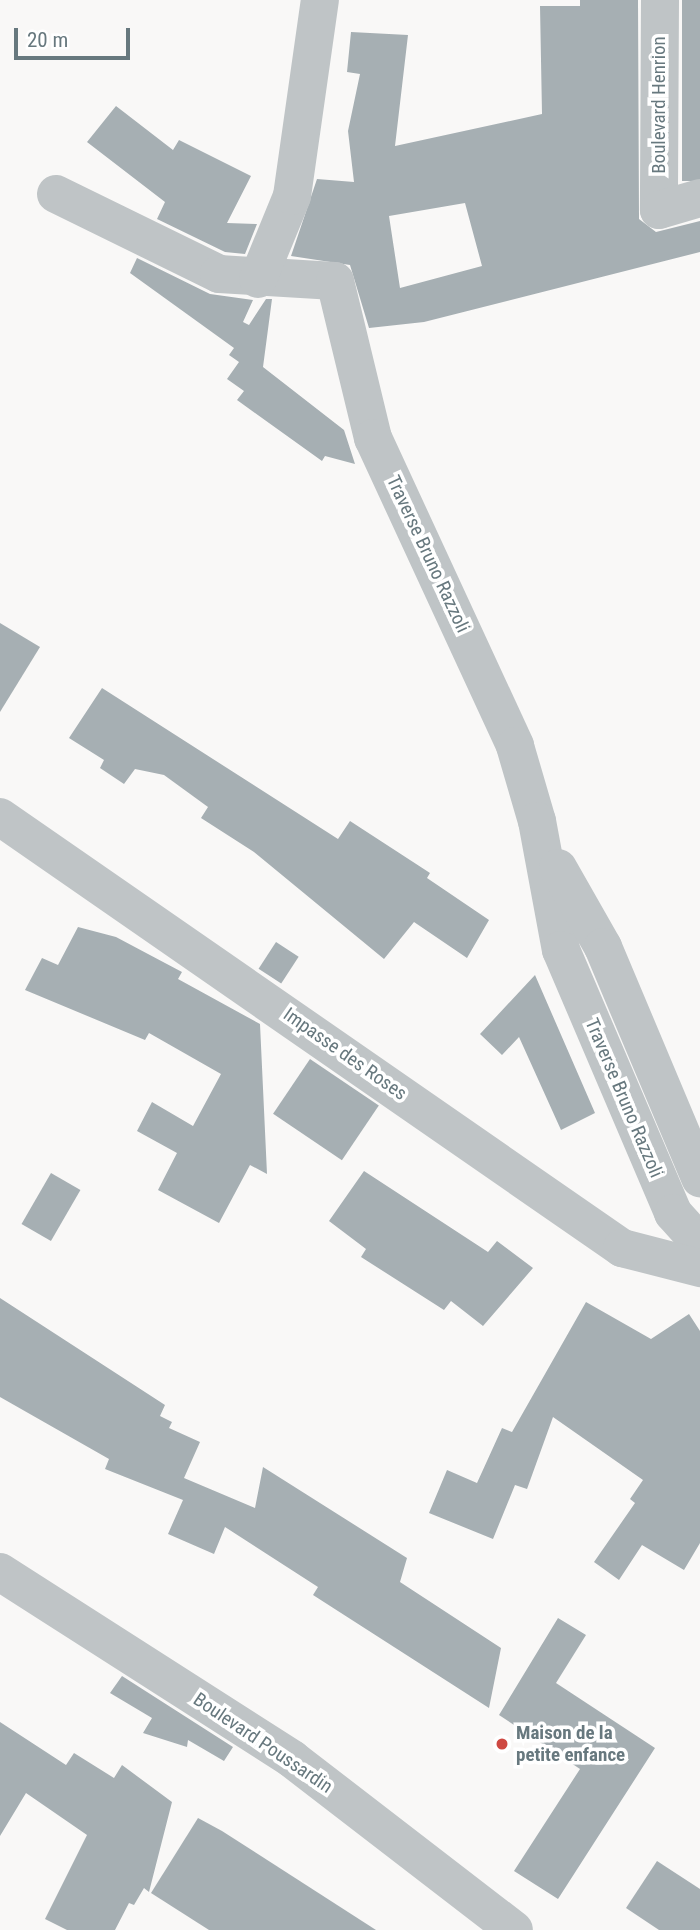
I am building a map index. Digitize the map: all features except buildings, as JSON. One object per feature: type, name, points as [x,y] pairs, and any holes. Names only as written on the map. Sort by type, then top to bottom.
[{"type":"street","points":[[56,194],[219,274],[258,279],[292,196],[320,0]]},
{"type":"street","name":"Boulevard Henrion","points":[[660,0],[659,210],[700,198]]},
{"type":"street","name":"Traverse Bruno Razzoli","points":[[258,279],[335,281],[373,438],[515,746],[537,821],[561,950],[673,1213],[700,1243]]},
{"type":"street","name":"Impasse des Roses","points":[[0,817],[622,1248],[700,1268]]},
{"type":"street","name":"Traverse Bruno Razzoli","points":[[537,821],[565,887],[603,947],[700,1178]]},
{"type":"street","name":"Boulevard Poussardin","points":[[0,1572],[292,1759],[514,1930]]},
{"type":"place","name":"Maison de la petite enfance","points":[[502,1744]]}]
